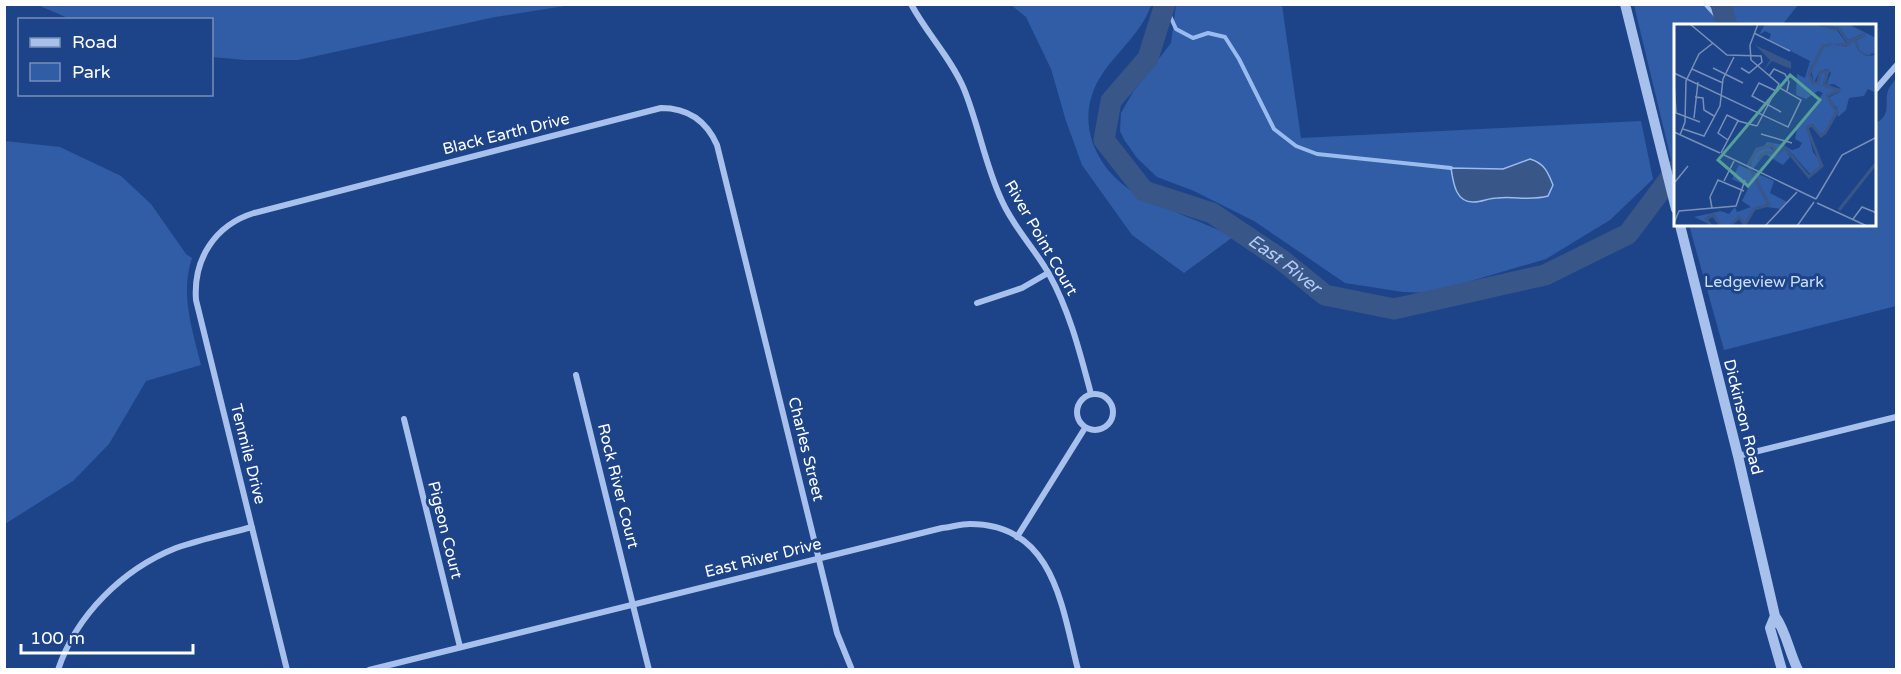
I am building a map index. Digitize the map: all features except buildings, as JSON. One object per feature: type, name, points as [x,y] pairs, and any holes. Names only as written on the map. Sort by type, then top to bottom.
[{"type":"street","name":"River Point Court","points":[[911,4],[948,59],[963,87],[992,178],[1003,204],[1048,273],[1064,304],[1075,334],[1091,394]]},
{"type":"street","points":[[1625,4],[1674,203]]},
{"type":"street","points":[[1877,87],[1896,66]]},
{"type":"street","name":"Black Earth Drive","points":[[209,245],[225,227],[246,216],[661,108],[687,112],[701,120],[713,135],[739,234]]},
{"type":"street","name":"Dickinson Road","points":[[1680,226],[1738,456],[1775,616],[1782,625],[1786,644],[1798,669]]},
{"type":"street","name":"Charles Street","points":[[739,234],[837,633],[852,669]]},
{"type":"street","name":"Tenmile Drive","points":[[209,245],[199,263],[196,300],[287,669]]},
{"type":"street","points":[[977,303],[1022,288],[1048,273]]},
{"type":"street","name":"Rock River Court","points":[[576,375],[649,669]]},
{"type":"street","points":[[1091,394],[1102,395],[1112,403],[1114,416],[1108,426],[1096,431],[1085,428],[1077,416],[1079,404],[1091,394]]},
{"type":"street","points":[[1738,456],[1896,417]]},
{"type":"street","name":"Pigeon Court","points":[[404,419],[460,647]]},
{"type":"street","points":[[1017,537],[1085,428]]},
{"type":"street","name":"East River Drive","points":[[369,669],[942,528],[968,524],[1000,529],[1017,537],[1036,552],[1054,579],[1078,669]]},
{"type":"street","points":[[58,669],[82,622],[98,602],[128,575],[176,548],[252,527]]},
{"type":"street","name":"Dickinson Road","points":[[1775,616],[1770,628],[1782,669]]},
{"type":"green space","points":[[38,5],[571,5],[495,17],[298,60],[245,60],[213,57],[213,18],[68,18]]},
{"type":"green space","points":[[1011,5],[1151,5],[1139,28],[1098,80],[1089,107],[1088,122],[1091,137],[1103,163],[1124,186],[1148,200],[1233,237],[1184,273],[1132,235],[1082,165],[1051,69],[1026,17]]},
{"type":"green space","points":[[1176,5],[1282,5],[1301,138],[1641,121],[1653,179],[1610,220],[1546,259],[1430,293],[1403,292],[1345,283],[1254,221],[1194,191],[1157,177],[1137,158],[1125,141],[1120,131],[1121,113],[1133,92],[1171,43]]},
{"type":"green space","points":[[1634,5],[1798,5],[1783,24],[1674,24],[1674,172]]},
{"type":"green space","name":"Ledgeview Park","points":[[1896,78],[1896,306],[1724,350],[1689,226],[1877,226],[1877,122],[1886,112],[1889,88]]},
{"type":"green space","points":[[5,141],[60,147],[121,176],[151,204],[186,254],[192,258],[187,298],[201,365],[146,381],[109,444],[73,481],[5,524]]},
{"type":"shaded area","points":[[1530,159],[1542,166],[1549,176],[1553,185],[1548,196],[1494,198],[1474,202],[1463,199],[1456,190],[1451,168],[1503,169]]},
{"type":"waterway","name":"East River","points":[[1165,4],[1148,58],[1111,101],[1104,140],[1144,191],[1212,213],[1282,260],[1325,295],[1394,309],[1545,275],[1628,234],[1674,173]]},
{"type":"waterway","points":[[1705,4],[1723,24]]},
{"type":"waterway","name":"East River","points":[[1721,4],[1726,24]]},
{"type":"waterway","points":[[1165,5],[1176,29],[1193,38],[1208,33],[1225,37],[1239,59],[1274,129],[1296,146],[1317,154],[1451,168]]}]
